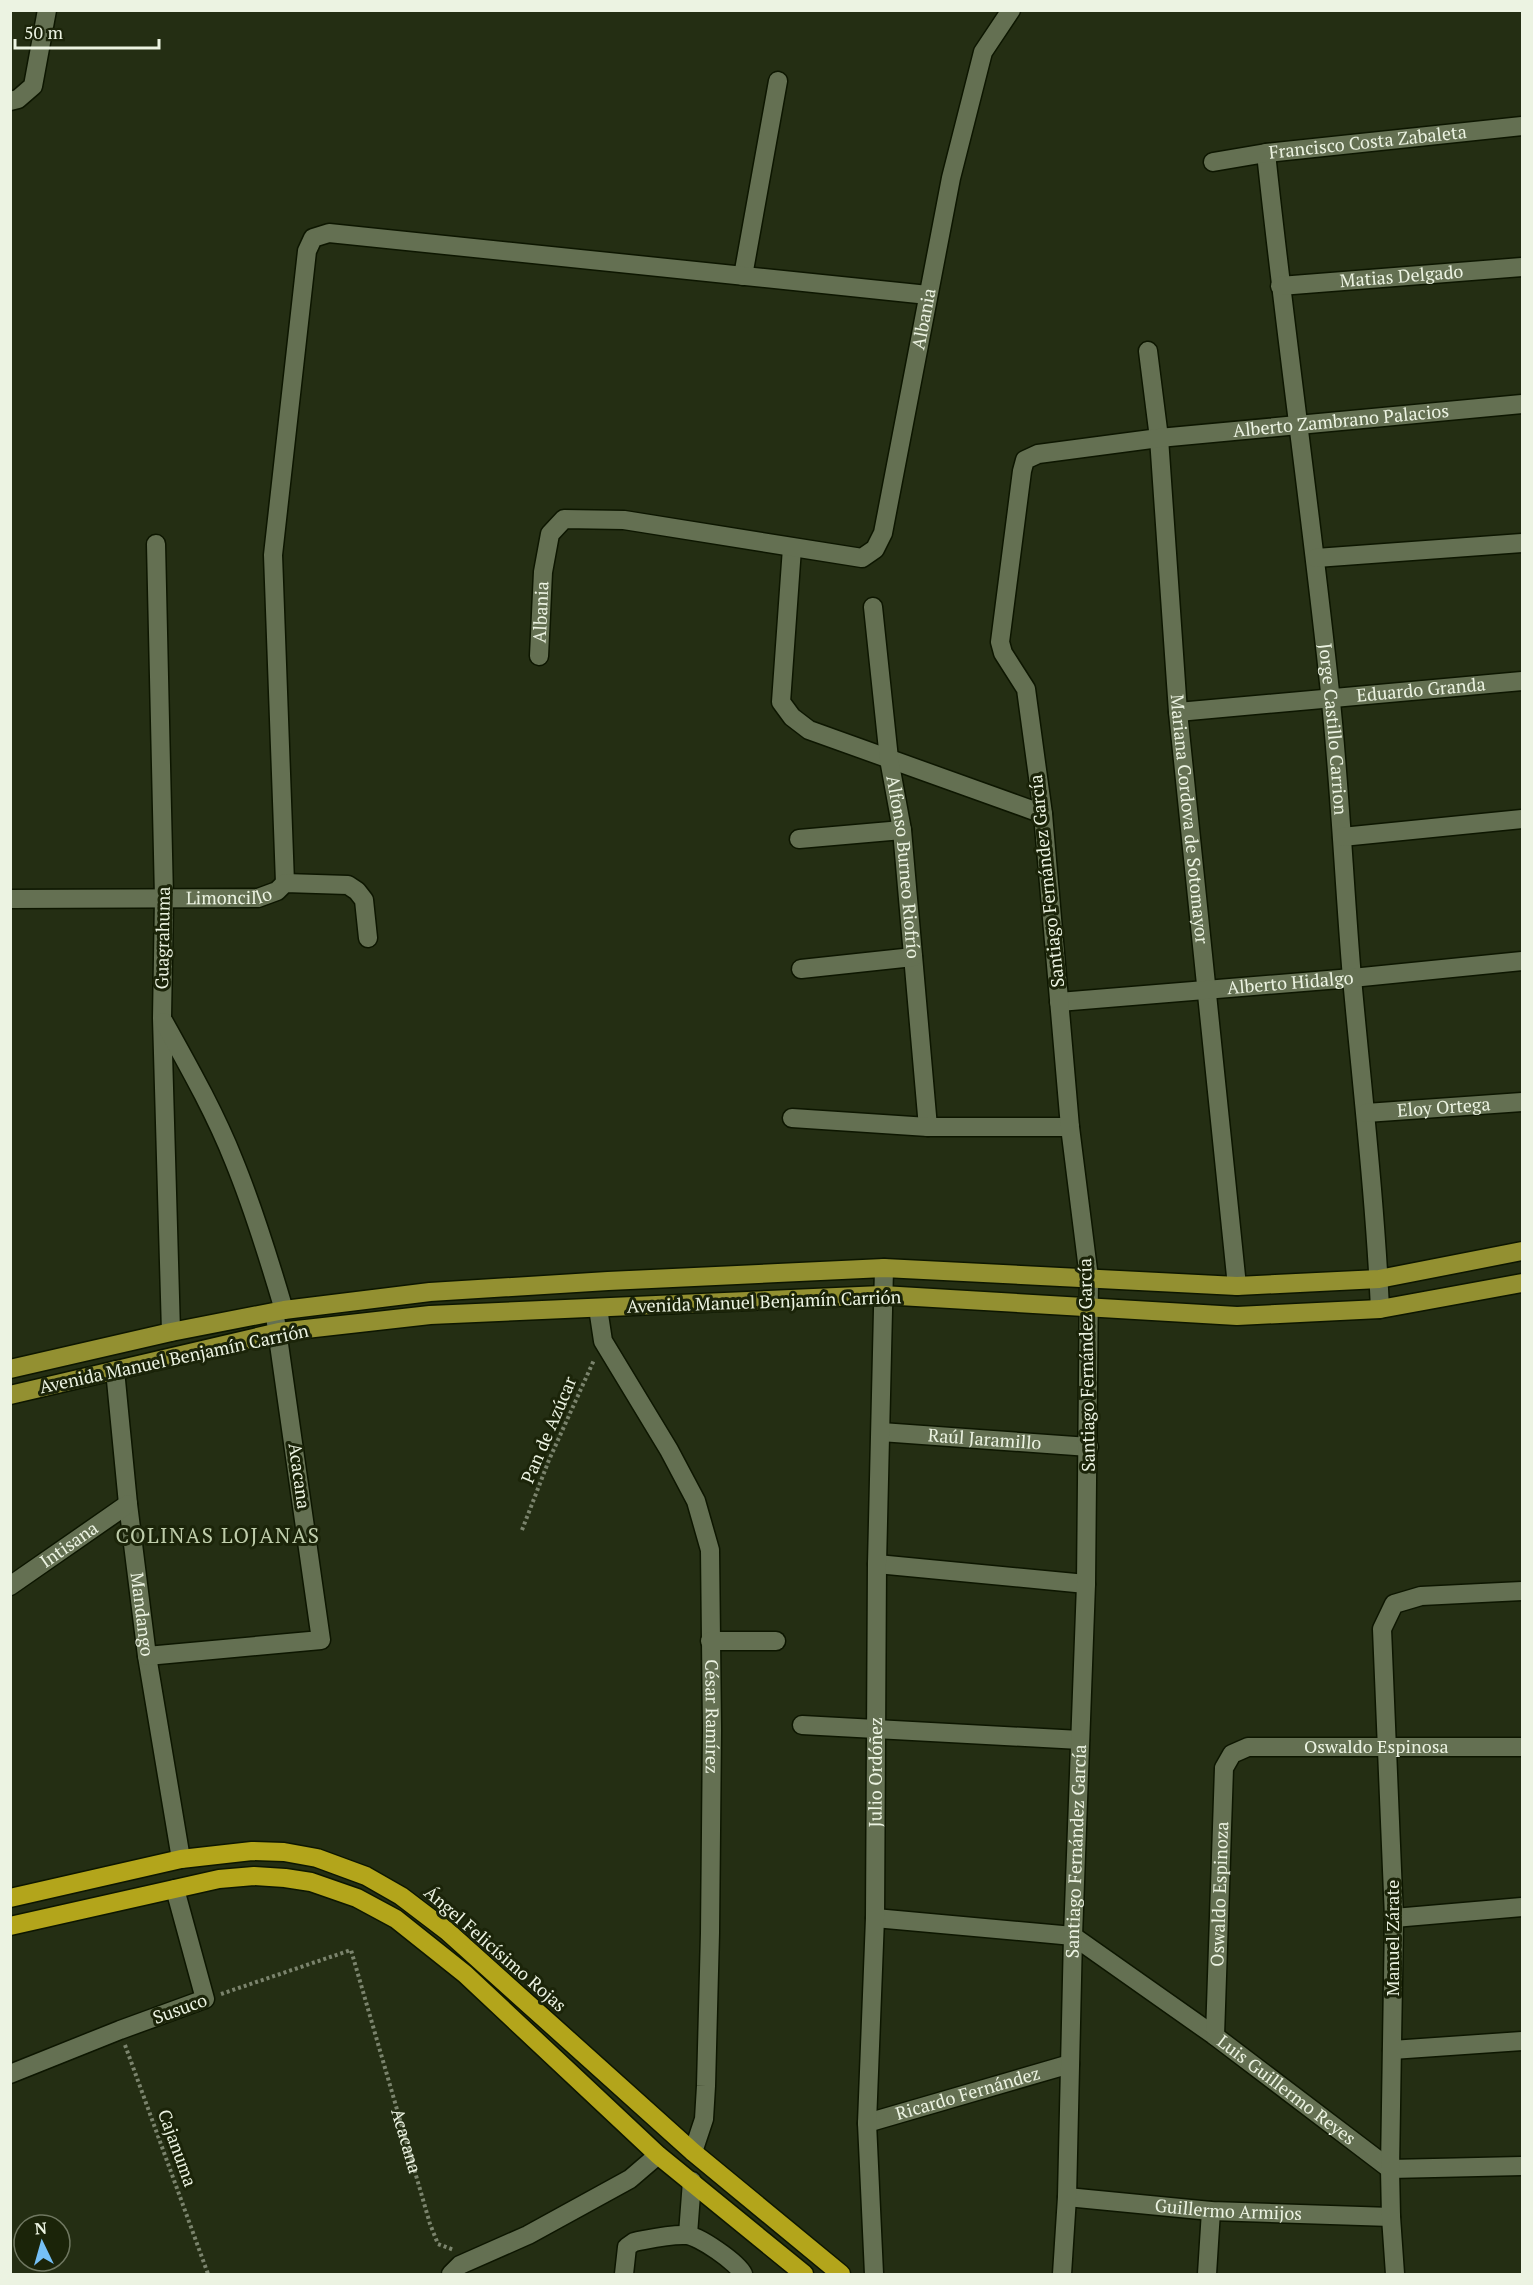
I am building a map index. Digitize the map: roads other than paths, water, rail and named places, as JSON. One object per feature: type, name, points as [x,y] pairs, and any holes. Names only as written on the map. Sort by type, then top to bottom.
[{"type":"highway","name":"Ángel Felicísimo Rojas","points":[[13,1892],[181,1859],[252,1851],[284,1852],[317,1858],[366,1876],[401,1896],[447,1931],[693,2152],[841,2274]]},
{"type":"highway","points":[[10,1926],[219,1879],[254,1876],[285,1878],[311,1882],[341,1891],[396,1919],[465,1974],[658,2155],[804,2274]]},
{"type":"main road","name":"Avenida Manuel Benjamín Carrión","points":[[10,1369],[171,1332],[279,1311],[430,1292],[884,1268],[1237,1286],[1379,1279],[1522,1251]]},
{"type":"main road","name":"Avenida Manuel Benjamín Carrión","points":[[10,1395],[279,1332],[430,1315],[882,1295],[1237,1316],[1380,1309],[1522,1283]]},
{"type":"street","points":[[10,101],[18,99],[33,86],[47,10]]},
{"type":"street","name":"Albania","points":[[539,656],[543,572],[550,534],[564,519],[624,520],[862,558],[875,549],[883,533],[951,178],[983,52],[1011,10]]},
{"type":"street","points":[[743,276],[778,81]]},
{"type":"street","name":"Francisco Costa Zabaleta","points":[[1213,162],[1266,153],[1522,126]]},
{"type":"street","name":"Jorge Castillo Carrion","points":[[1266,153],[1280,286],[1316,558],[1331,697],[1380,1309]]},
{"type":"street","points":[[285,883],[273,555],[307,251],[313,238],[329,233],[928,295]]},
{"type":"street","name":"Matias Delgado","points":[[1280,286],[1522,267]]},
{"type":"street","name":"Mariana Cordova de Sotomayor","points":[[1148,351],[1159,438],[1178,712],[1237,1286]]},
{"type":"street","name":"Alberto Zambrano Palacios","points":[[1159,438],[1298,423],[1522,404]]},
{"type":"street","name":"Santiago Fernández García","points":[[1062,2274],[1067,2197],[1073,1936],[1086,1584],[1089,1278],[1070,1126],[1043,814],[1026,689],[1003,653],[1000,642],[1024,460],[1038,454],[1159,438]]},
{"type":"street","points":[[1316,558],[1522,543]]},
{"type":"street","name":"Guagrahuma","points":[[156,544],[164,898],[162,1018],[171,1332]]},
{"type":"street","points":[[792,548],[781,702],[792,717],[809,730],[1043,814]]},
{"type":"street","name":"Alfonso Burneo Riofrío","points":[[873,607],[889,759],[902,830],[928,1127]]},
{"type":"street","name":"Eduardo Granda","points":[[1178,712],[1522,681]]},
{"type":"street","points":[[1342,837],[1522,819]]},
{"type":"street","points":[[799,839],[902,830]]},
{"type":"street","name":"Limoncillo","points":[[10,899],[258,898],[277,891],[285,883],[348,885],[364,900],[368,938]]},
{"type":"street","points":[[801,969],[913,957]]},
{"type":"street","name":"Alberto Hidalgo","points":[[1059,1002],[1353,978],[1522,961]]},
{"type":"street","name":"Acacana","points":[[147,1656],[321,1640],[279,1332],[279,1311],[262,1234],[234,1159],[200,1087],[162,1018]]},
{"type":"street","name":"Eloy Ortega","points":[[1366,1113],[1522,1102]]},
{"type":"street","points":[[792,1118],[928,1127],[1070,1126]]},
{"type":"street","name":"Julio Ordóñez","points":[[874,2274],[867,2124],[875,1918],[877,1564],[884,1268]]},
{"type":"street","name":"César Ramírez","points":[[598,1308],[603,1341],[669,1450],[696,1501],[710,1550],[711,1909],[704,2119],[693,2152]]},
{"type":"street","name":"Mandango","points":[[115,1370],[128,1504],[147,1656],[181,1859]]},
{"type":"street","name":"Raúl Jaramillo","points":[[881,1432],[1089,1447]]},
{"type":"street","name":"Intisana","points":[[10,1586],[128,1504]]},
{"type":"street","points":[[877,1564],[1086,1584]]},
{"type":"street","name":"Manuel Zárate","points":[[1395,2274],[1390,2169],[1394,1918],[1382,1629],[1394,1604],[1421,1596],[1522,1591]]},
{"type":"street","points":[[710,1641],[776,1641]]},
{"type":"street","points":[[802,1725],[1080,1740]]},
{"type":"street","name":"Oswaldo Espinosa","points":[[1232,1754],[1248,1747],[1522,1747]]},
{"type":"street","name":"Oswaldo Espinoza","points":[[1215,2036],[1224,1768],[1232,1754]]},
{"type":"street","name":"Susuco","points":[[10,2074],[120,2030],[206,2000],[175,1889]]},
{"type":"street","points":[[1394,1918],[1522,1906]]},
{"type":"street","points":[[875,1918],[1073,1936]]},
{"type":"street","name":"Luis Guillermo Reyes","points":[[1073,1936],[1215,2036],[1390,2169]]},
{"type":"street","points":[[1392,2050],[1522,2042]]},
{"type":"street","name":"Ricardo Fernández","points":[[867,2124],[1070,2064]]},
{"type":"street","points":[[451,2274],[460,2265],[528,2235],[630,2179],[658,2155]]},
{"type":"street","points":[[1390,2169],[1522,2166]]},
{"type":"street","points":[[688,2234],[692,2181]]},
{"type":"street","name":"Guillermo Armijos","points":[[1067,2197],[1211,2211],[1391,2217]]},
{"type":"street","points":[[1207,2274],[1211,2211]]},
{"type":"street","points":[[624,2274],[627,2247],[634,2241],[688,2234],[729,2257],[743,2274]]},
{"type":"district","name":"COLINAS LOJANAS","points":[[218,1536]]}]
